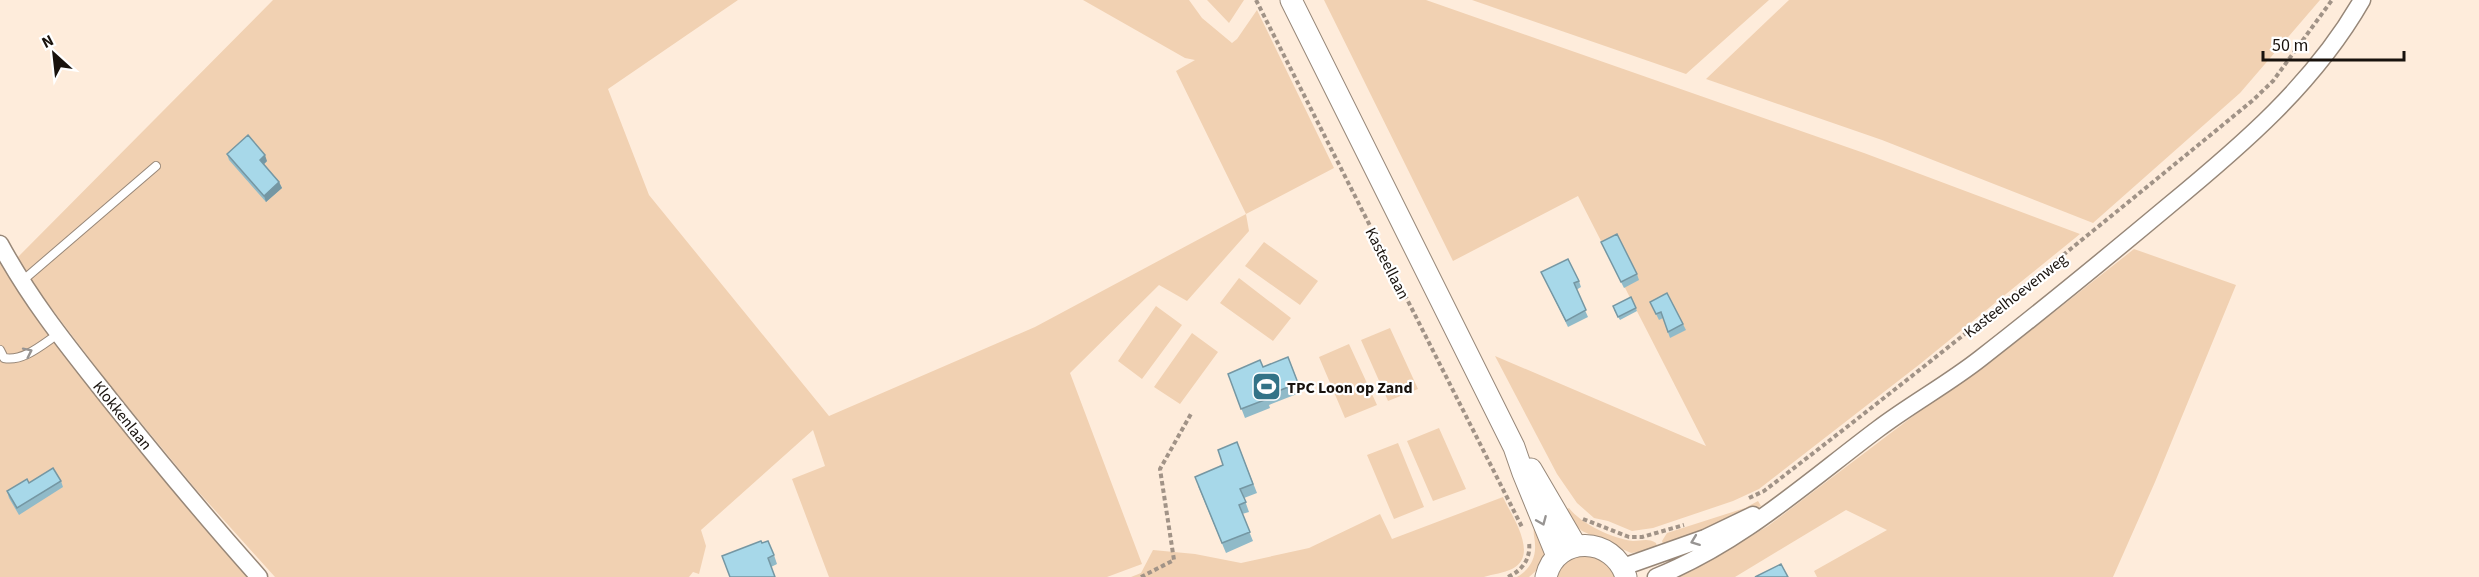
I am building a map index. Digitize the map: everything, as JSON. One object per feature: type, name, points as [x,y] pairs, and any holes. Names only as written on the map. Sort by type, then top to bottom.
[{"type":"street","name":"Kasteellaan","points":[[1291,0],[1514,447],[1550,498],[1576,546]]},
{"type":"street","name":"Kasteelhoevenweg","points":[[1656,577],[1714,550],[1750,528],[1918,399],[1978,360],[2204,177],[2244,142],[2308,78],[2362,0]]},
{"type":"street","name":"Klokkenlaan","points":[[0,244],[21,282],[57,334],[259,577]]},
{"type":"street","name":"Kasteellaan","points":[[1514,447],[1522,473],[1557,556]]},
{"type":"street","name":"Kasteelhoevenweg","points":[[1624,572],[1787,500]]},
{"type":"street","points":[[1546,577],[1557,556],[1576,546],[1599,547],[1613,555],[1624,572]]},
{"type":"lane","points":[[21,282],[156,166]]},
{"type":"lane","points":[[0,350],[4,357],[12,359],[33,351],[57,334]]},
{"type":"path","name":"Kasteellaan","points":[[1256,0],[1527,536],[1528,558],[1520,570],[1508,577]]},
{"type":"path","name":"Kasteelhoevenweg","points":[[1747,499],[1764,491],[1883,400],[2042,274],[2252,101],[2273,81],[2332,0]]},
{"type":"path","points":[[1141,577],[1174,560],[1160,468],[1192,412]]},
{"type":"path","points":[[1577,511],[1584,519],[1629,537],[1656,534],[1688,524]]},
{"type":"shaded area","points":[[273,0],[738,0],[608,89],[649,195],[829,416],[1035,327],[1246,214],[1249,231],[1187,301],[1159,285],[1070,373],[1142,564],[1107,577],[829,577],[792,479],[825,466],[813,430],[701,530],[706,546],[699,574],[693,572],[689,577],[275,577],[194,487],[105,379],[24,272],[17,258]]},
{"type":"shaded area","points":[[1083,0],[1189,0],[1202,18],[1232,43],[1257,10],[1334,168],[1246,214],[1176,71],[1195,60],[1185,58]]},
{"type":"shaded area","points":[[1207,0],[1244,0],[1229,23]]},
{"type":"shaded area","points":[[1324,0],[1426,0],[1864,153],[2080,234],[1920,364],[1759,489],[1733,501],[1653,528],[1632,531],[1594,518],[1577,503],[1557,474],[1495,356],[1706,446],[1578,196],[1453,261]]},
{"type":"shaded area","points":[[1472,0],[1769,0],[1686,74]]},
{"type":"shaded area","points":[[1789,0],[2320,0],[2240,93],[2093,223],[1882,140],[1706,79]]},
{"type":"shaded area","points":[[1264,242],[1318,281],[1300,305],[1245,266]]},
{"type":"shaded area","points":[[2134,249],[2236,285],[2155,482],[2113,577],[1817,577],[1814,571],[1887,530],[1846,510],[1735,577],[1674,577],[1709,561],[1768,526],[1937,398],[1987,365]]},
{"type":"shaded area","points":[[0,260],[24,299],[59,347],[247,577],[0,577]]},
{"type":"shaded area","points":[[1239,278],[1291,318],[1273,341],[1220,303]]},
{"type":"shaded area","points":[[1156,306],[1182,325],[1142,379],[1118,361]]},
{"type":"shaded area","points":[[1390,328],[1418,389],[1388,401],[1361,340]]},
{"type":"shaded area","points":[[1192,333],[1218,352],[1180,404],[1154,387]]},
{"type":"shaded area","points":[[1349,344],[1377,405],[1345,418],[1319,357]]},
{"type":"shaded area","points":[[1439,428],[1466,489],[1433,501],[1407,441]]},
{"type":"shaded area","points":[[1398,443],[1424,507],[1394,519],[1367,455]]},
{"type":"shaded area","points":[[1503,497],[1521,534],[1524,554],[1520,563],[1512,569],[1484,577],[1131,577],[1141,573],[1153,550],[1195,554],[1241,563],[1309,548],[1380,514],[1392,539]]},
{"type":"shaded area","points":[[1758,501],[1761,506],[1664,547],[1662,541],[1667,533],[1745,508]]},
{"type":"shaded area","points":[[1569,508],[1581,520],[1598,530],[1625,540],[1650,541],[1656,543],[1658,549],[1631,553],[1582,531],[1571,521],[1565,510]]},
{"type":"shaded area","points":[[1535,525],[1545,538],[1545,555],[1537,570],[1529,577],[1517,577],[1525,571],[1533,559]]},
{"type":"shaded area","points":[[1591,552],[1621,577],[1552,577],[1563,560]]},
{"type":"building","points":[[248,135],[265,155],[260,160],[279,182],[264,196],[227,154]]},
{"type":"building","points":[[1617,234],[1637,274],[1621,282],[1601,242]]},
{"type":"building","points":[[1568,259],[1579,281],[1574,283],[1586,310],[1566,321],[1541,272]]},
{"type":"building","points":[[1667,293],[1683,324],[1668,332],[1661,312],[1656,314],[1650,302]]},
{"type":"building","points":[[1631,297],[1636,308],[1618,317],[1613,306]]},
{"type":"building","points":[[1288,357],[1298,383],[1241,409],[1228,374],[1260,360],[1263,367]]},
{"type":"building","points":[[1237,442],[1253,484],[1240,489],[1246,502],[1239,505],[1250,532],[1222,543],[1195,477],[1223,465],[1218,450]]},
{"type":"building","points":[[53,468],[61,481],[17,508],[7,491],[27,479],[29,483]]},
{"type":"building","points":[[761,541],[762,543],[768,541],[774,555],[768,558],[775,577],[730,577],[722,556]]},
{"type":"building","points":[[1781,564],[1788,577],[1755,577]]},
{"type":"place","name":"TPC Loon op Zand","points":[[1266,387]]}]
